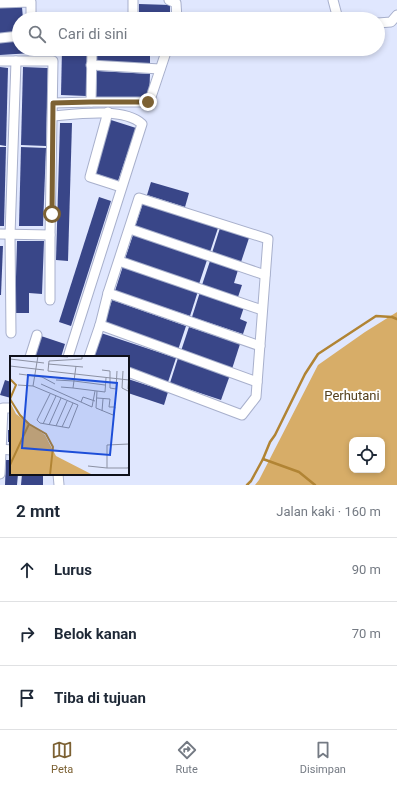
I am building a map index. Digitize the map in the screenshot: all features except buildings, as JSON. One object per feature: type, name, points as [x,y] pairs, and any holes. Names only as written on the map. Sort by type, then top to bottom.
[{"type":"street","points":[[133,0],[133,12]]},
{"type":"street","points":[[169,0],[176,3],[177,12]]},
{"type":"street","points":[[333,0],[336,12]]},
{"type":"street","points":[[0,3],[31,2],[31,12]]},
{"type":"street","points":[[385,22],[391,22],[397,15]]},
{"type":"street","points":[[0,38],[12,37]]},
{"type":"street","points":[[91,102],[92,56]]},
{"type":"street","points":[[53,103],[148,102],[164,56]]},
{"type":"street","points":[[0,61],[53,61],[50,300]]},
{"type":"street","points":[[11,333],[7,235],[16,61]]},
{"type":"street","points":[[91,65],[160,68]]},
{"type":"street","points":[[52,116],[108,112],[137,119],[142,124],[68,356]]},
{"type":"street","points":[[108,112],[90,176],[121,187]]},
{"type":"street","points":[[89,356],[100,325],[108,293],[140,198],[268,239],[256,397],[242,415],[129,372]]},
{"type":"street","points":[[130,229],[265,275]]},
{"type":"street","points":[[7,235],[50,235]]},
{"type":"street","points":[[119,262],[262,310]]},
{"type":"street","points":[[108,293],[260,346]]},
{"type":"street","points":[[100,325],[257,382]]},
{"type":"street","points":[[30,356],[37,336]]},
{"type":"street","points":[[0,474],[0,449],[4,408],[10,408]]},
{"type":"street","points":[[0,449],[10,450]]},
{"type":"street","points":[[58,475],[59,485]]},
{"type":"green space","name":"Perhutani","points":[[397,312],[397,485],[255,485],[259,480],[318,365],[365,332]]},
{"type":"waterway","points":[[263,459],[270,442],[275,435],[305,374],[318,354],[376,316],[392,317],[397,319]]},
{"type":"waterway","points":[[247,485],[251,481],[263,459],[299,472],[315,485]]},
{"type":"route","points":[[52,214],[53,103],[148,102]]}]
